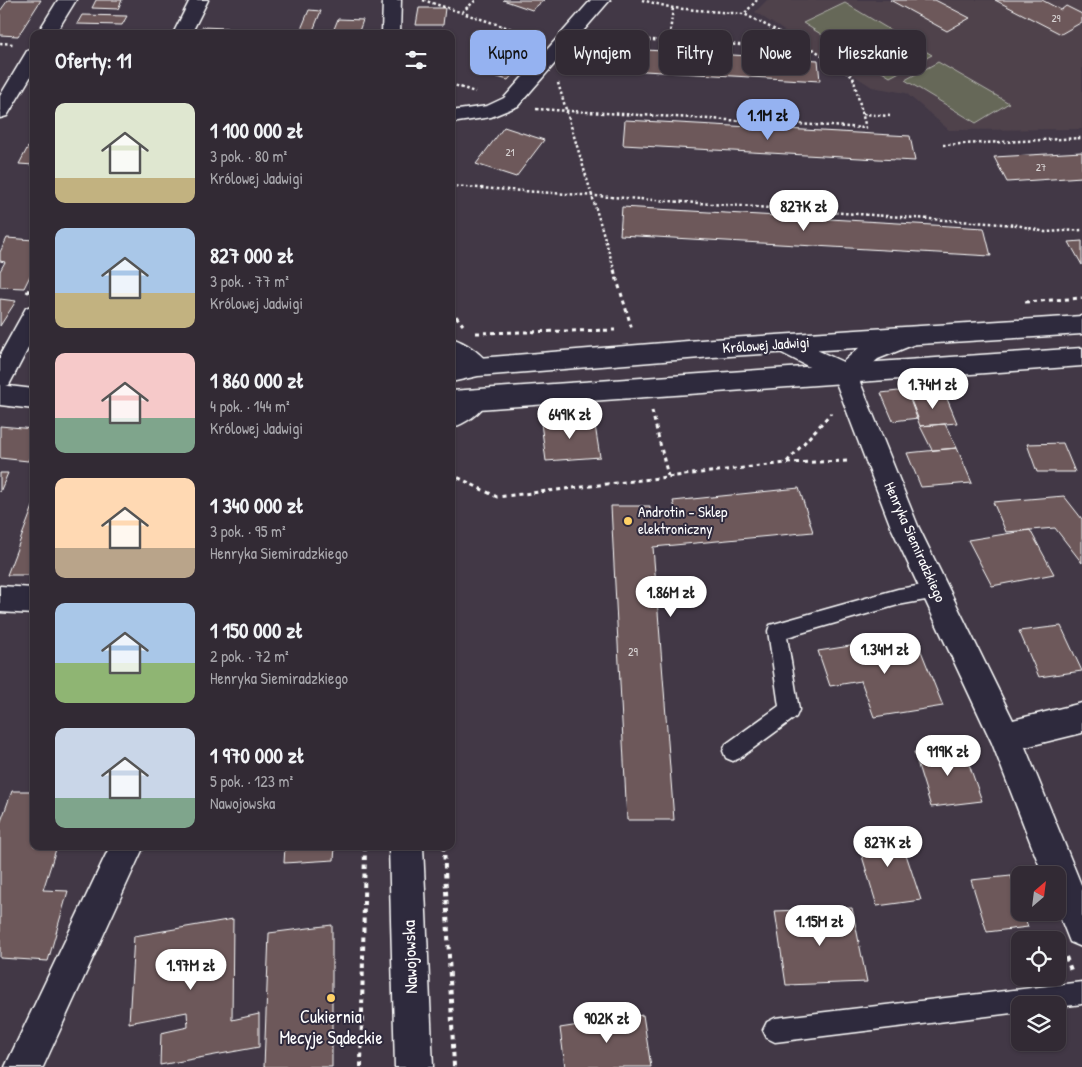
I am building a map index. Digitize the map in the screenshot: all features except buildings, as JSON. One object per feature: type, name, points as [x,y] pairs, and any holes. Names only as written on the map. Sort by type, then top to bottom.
[{"type":"street","points":[[48,30],[67,0]]},
{"type":"street","points":[[184,30],[199,0]]},
{"type":"street","points":[[391,30],[392,0]]},
{"type":"street","points":[[575,30],[601,0]]},
{"type":"street","points":[[455,116],[491,111],[511,102],[556,52]]},
{"type":"street","points":[[0,112],[30,62]]},
{"type":"street","points":[[0,378],[30,322]]},
{"type":"street","name":"Królowej Jadwigi","points":[[455,372],[478,367],[784,344],[1082,325]]},
{"type":"street","points":[[845,374],[869,352],[912,336]]},
{"type":"street","points":[[784,344],[845,374]]},
{"type":"street","points":[[455,350],[478,367]]},
{"type":"street","points":[[455,412],[463,400],[1082,357]]},
{"type":"street","name":"Henryka Siemiradzkiego","points":[[845,374],[905,527],[1005,737],[1082,930]]},
{"type":"street","points":[[0,395],[30,398]]},
{"type":"street","points":[[0,599],[30,601]]},
{"type":"street","points":[[1005,737],[1082,718]]},
{"type":"street","points":[[24,1067],[125,850]]},
{"type":"street","name":"Nawojowska","points":[[406,850],[414,1067]]},
{"type":"lane","points":[[733,752],[790,710],[777,631],[898,597],[936,591]]},
{"type":"lane","points":[[775,1030],[1082,993]]},
{"type":"path","points":[[423,0],[556,43]]},
{"type":"path","points":[[462,12],[476,0]]},
{"type":"path","points":[[565,110],[866,128],[853,77],[813,49],[744,14],[673,8],[642,0]]},
{"type":"path","points":[[744,14],[756,0]]},
{"type":"path","points":[[670,30],[673,8]]},
{"type":"path","points":[[599,29],[593,36],[659,40]]},
{"type":"path","points":[[732,44],[813,49]]},
{"type":"path","points":[[557,80],[632,330]]},
{"type":"path","points":[[862,114],[890,116]]},
{"type":"path","points":[[943,145],[1082,138]]},
{"type":"path","points":[[455,186],[1017,225],[1045,232],[1082,230]]},
{"type":"path","points":[[455,315],[463,326]]},
{"type":"path","points":[[650,403],[668,476]]},
{"type":"path","points":[[786,462],[832,411]]},
{"type":"path","points":[[455,476],[497,497],[786,462],[852,461]]},
{"type":"path","points":[[361,1067],[365,850]]},
{"type":"path","points":[[444,850],[454,1067]]},
{"type":"shaded area","points":[[767,0],[1082,0],[1082,129],[949,130],[906,93],[872,87],[853,75],[926,75],[926,30],[820,30],[820,54],[810,47],[810,30],[783,30],[755,12]]},
{"type":"green space","points":[[845,3],[890,30],[820,30],[820,34],[803,23]]},
{"type":"green space","points":[[926,51],[932,55],[926,58]]},
{"type":"green space","points":[[938,62],[1009,103],[976,123],[905,80],[914,75],[926,75],[926,69]]},
{"type":"place","name":"Androtin - Sklep elektroniczny","points":[[628,521]]},
{"type":"place","name":"Cukiernia Mecyje Sądeckie","points":[[331,998]]}]
